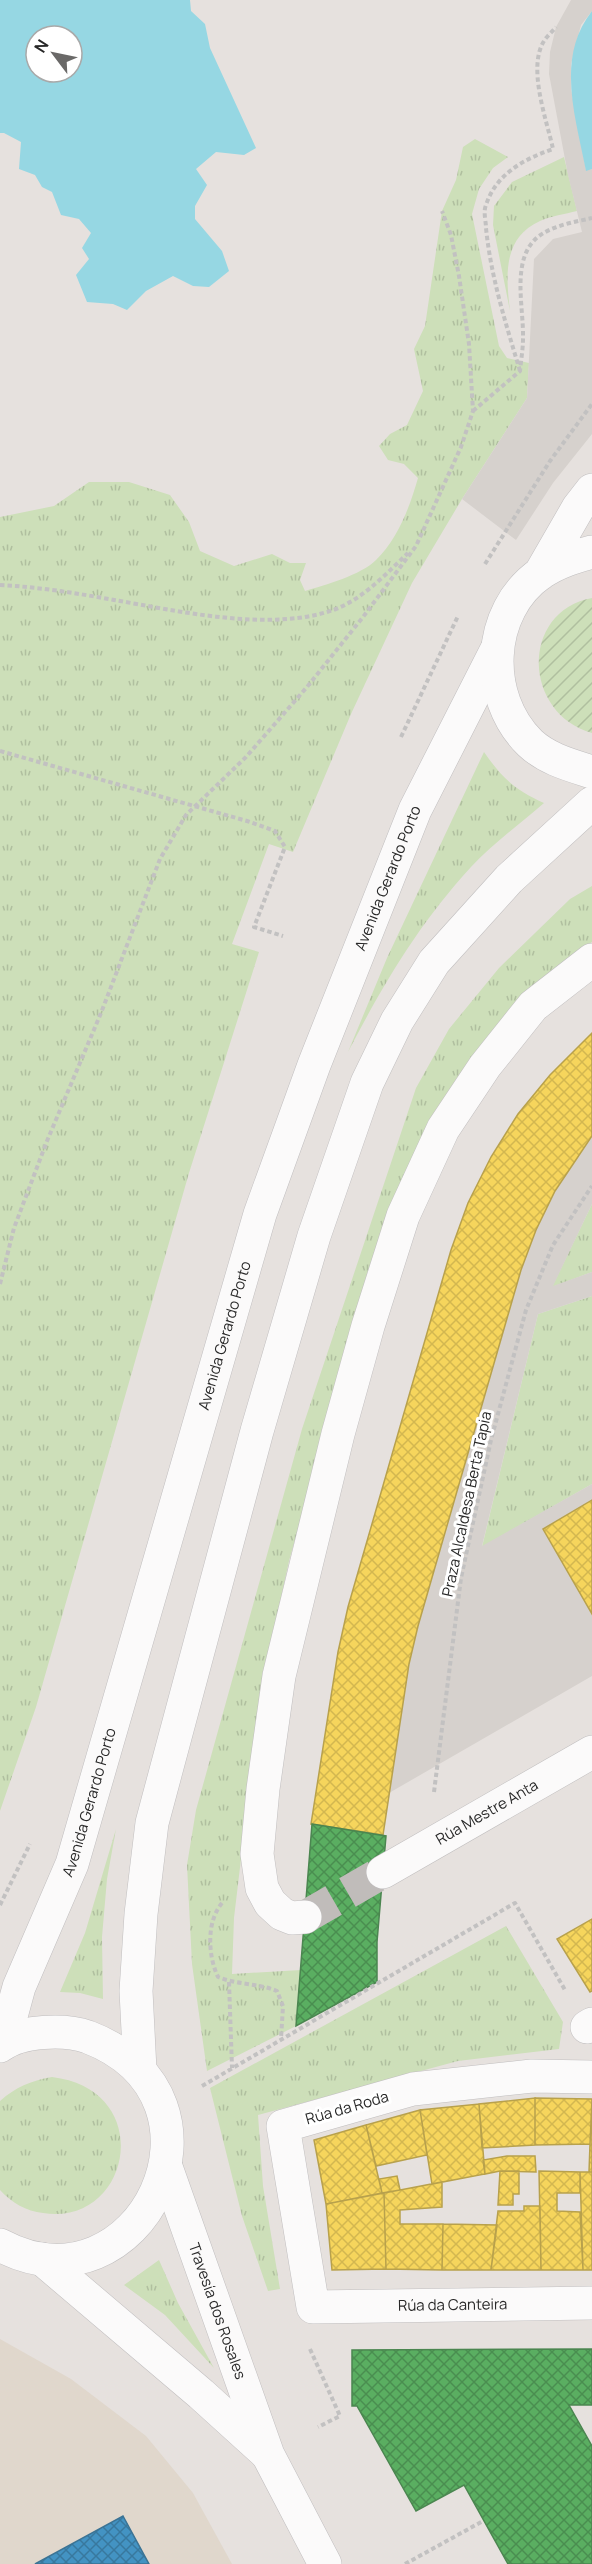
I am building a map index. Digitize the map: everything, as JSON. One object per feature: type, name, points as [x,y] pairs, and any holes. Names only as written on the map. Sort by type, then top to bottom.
[{"type":"street","points":[[540,574],[578,508],[592,490]]},
{"type":"street","points":[[592,552],[566,559],[540,574],[519,594],[504,620],[497,649],[498,683],[510,716],[531,743],[559,762],[592,772]]},
{"type":"street","name":"Avenida Gerardo Porto","points":[[2,2044],[19,1987],[72,1864],[260,1214],[314,1065],[415,810],[497,649]]},
{"type":"street","points":[[140,2070],[136,1991],[141,1914],[152,1822],[267,1396],[314,1236],[367,1083],[397,1021],[434,962],[509,879],[592,803]]},
{"type":"street","points":[[305,1917],[292,1918],[282,1914],[270,1903],[262,1888],[257,1854],[263,1789],[279,1676],[338,1434],[403,1216],[443,1129],[485,1066],[533,1006],[592,960]]},
{"type":"street","name":"Rúa Mestre Anta","points":[[383,1872],[592,1752]]},
{"type":"street","points":[[2,2044],[40,2032],[77,2033],[112,2046],[140,2070],[159,2099],[168,2132],[166,2167],[155,2199],[135,2226],[108,2247],[76,2258],[15,2254]]},
{"type":"street","name":"Rúa da Roda","points":[[313,2307],[283,2126],[413,2089],[532,2076],[592,2077]]},
{"type":"street","name":"Travesía dos Rosales","points":[[166,2167],[268,2455],[325,2564]]},
{"type":"street","name":"Travesía dos Rosales","points":[[15,2254],[201,2394],[268,2455]]},
{"type":"street","name":"Rúa da Canteira","points":[[313,2307],[592,2303]]},
{"type":"path","points":[[520,371],[495,287],[484,208],[493,190],[506,173],[531,157],[554,149],[537,70],[542,43],[556,27]]},
{"type":"path","points":[[0,1284],[1,1272],[14,1228],[160,860],[186,815],[246,757],[307,687],[416,546],[461,447],[473,411],[469,344],[451,235],[442,212]]},
{"type":"path","points":[[473,411],[520,371],[523,340],[521,275],[525,252],[539,236],[562,225],[592,218]]},
{"type":"path","points":[[0,585],[53,590],[232,618],[292,618],[336,608],[375,585],[416,546]]},
{"type":"path","points":[[0,751],[275,831],[285,847],[254,927],[283,936]]},
{"type":"path","name":"Praza Alcaldesa Berta Tapia","points":[[427,1846],[461,1578],[491,1440],[526,1310],[553,1245],[592,1186]]},
{"type":"path","points":[[262,1888],[232,1892],[218,1908],[210,1935],[211,1963],[218,1977],[229,1982],[261,1984],[277,1991],[284,2006],[281,2040]]},
{"type":"path","points":[[202,2086],[515,1903],[589,2026]]},
{"type":"path","points":[[229,1982],[232,2068]]},
{"type":"path","points":[[313,2307],[309,2351],[340,2416],[318,2427]]},
{"type":"path","points":[[405,2564],[483,2521]]},
{"type":"shaded area","points":[[571,0],[592,0],[592,11],[581,25],[571,64],[571,89],[586,170],[592,169],[592,434],[553,483],[516,540],[462,499],[527,398],[534,259],[553,239],[582,232],[568,175],[549,74],[550,52],[556,27]]},
{"type":"shaded area","points":[[592,1137],[592,1204],[553,1286],[592,1272],[592,1296],[538,1314],[482,1546],[592,1484],[592,1500],[543,1529],[592,1614],[592,1676],[389,1793],[409,1664],[418,1626],[521,1270],[536,1230],[555,1191]]},
{"type":"shaded area","points":[[0,2339],[71,2379],[146,2436],[193,2493],[232,2564],[0,2564]]},
{"type":"green space","points":[[475,139],[508,157],[493,168],[479,189],[472,214],[499,346],[507,358],[529,363],[527,398],[462,499],[412,583],[351,714],[293,852],[269,844],[232,944],[259,952],[189,1173],[36,1707],[0,1811],[0,517],[54,506],[89,482],[129,482],[170,495],[189,522],[200,551],[234,566],[272,554],[290,563],[306,563],[300,580],[305,591],[342,579],[376,560],[397,532],[418,478],[404,464],[388,460],[379,446],[390,434],[407,425],[423,391],[414,349],[425,326],[442,211],[456,180],[463,147]]},
{"type":"green space","points":[[564,157],[577,211],[540,221],[519,237],[509,260],[510,311],[493,225],[494,206],[512,182]]},
{"type":"green space","points":[[592,598],[592,733],[569,722],[553,706],[542,686],[539,664],[542,642],[552,622],[568,607]]},
{"type":"green space","points":[[484,752],[510,782],[544,803],[479,859],[434,911],[403,955],[348,1052],[387,958]]},
{"type":"green space","points":[[592,886],[592,942],[573,955],[521,1002],[342,1374],[289,1561],[261,1691],[234,1918],[232,1974],[301,1970],[296,2026],[207,2071],[192,1964],[187,1865],[196,1810],[302,1429],[416,1088],[449,1029],[499,968],[570,899]]},
{"type":"green space","points":[[592,1204],[592,1272],[552,1287]]},
{"type":"green space","points":[[592,1296],[592,1484],[482,1547],[538,1314]]},
{"type":"green space","points":[[116,1829],[107,1879],[102,1937],[103,1999],[80,1993],[60,1992],[85,1933]]},
{"type":"green space","points":[[506,1926],[563,2022],[559,2049],[458,2061],[258,2115],[263,2186],[280,2289],[268,2291],[242,2216],[210,2088]]},
{"type":"green space","points":[[52,2077],[86,2087],[108,2106],[119,2129],[120,2155],[112,2180],[96,2199],[73,2212],[43,2213],[31,2210],[9,2199],[0,2190],[0,2101],[24,2085]]},
{"type":"green space","points":[[159,2260],[178,2303],[214,2368],[165,2315],[124,2285]]},
{"type":"water","points":[[0,0],[190,0],[191,11],[205,24],[210,48],[256,148],[244,155],[216,152],[196,169],[207,185],[195,206],[195,219],[222,251],[229,271],[209,287],[193,286],[173,276],[146,291],[127,310],[113,304],[87,302],[76,275],[89,259],[82,248],[91,233],[79,219],[61,215],[52,192],[42,187],[35,175],[19,169],[21,142],[0,133]]},
{"type":"water","points":[[592,11],[592,169],[586,171],[571,89],[571,68],[574,48],[581,29]]},
{"type":"building: Homes","points":[[592,1033],[592,1136],[555,1191],[536,1230],[521,1270],[418,1626],[409,1664],[383,1835],[311,1824],[338,1652],[348,1607],[451,1250],[468,1203],[491,1157],[518,1114],[550,1075]]},
{"type":"building: Homes","points":[[592,1500],[592,1614],[543,1529]]},
{"type":"building: Homes","points":[[592,1919],[592,1991],[590,1992],[557,1939]]},
{"type":"building: Homes","points":[[535,2098],[592,2099],[590,2144],[535,2145]]},
{"type":"building: Homes","points":[[535,2098],[535,2145],[482,2148],[479,2104]]},
{"type":"building: Homes","points":[[592,2102],[592,2172],[589,2172],[590,2144]]},
{"type":"building: Homes","points":[[479,2104],[485,2174],[432,2184],[420,2110]]},
{"type":"building: Homes","points":[[420,2110],[427,2155],[376,2166],[366,2125]]},
{"type":"building: Homes","points":[[366,2125],[382,2193],[326,2204],[314,2140]]},
{"type":"building: Homes","points":[[507,2156],[535,2156],[536,2172],[500,2171],[485,2174],[483,2160]]},
{"type":"building: Homes","points":[[500,2171],[519,2171],[519,2194],[513,2194],[513,2205],[498,2205]]},
{"type":"building: Homes","points":[[539,2171],[580,2172],[580,2193],[557,2193],[557,2211],[580,2212],[583,2270],[541,2270]]},
{"type":"building: Homes","points":[[580,2172],[592,2172],[592,2270],[583,2270]]},
{"type":"building: Homes","points":[[397,2176],[400,2190],[382,2193],[379,2179]]},
{"type":"building: Homes","points":[[442,2182],[442,2207],[400,2210],[400,2224],[443,2224],[442,2270],[386,2269],[384,2193]]},
{"type":"building: Homes","points":[[384,2193],[386,2269],[332,2270],[326,2204]]},
{"type":"building: Homes","points":[[524,2206],[540,2206],[541,2270],[491,2270],[498,2211],[524,2211]]},
{"type":"building: Homes","points":[[443,2224],[497,2225],[491,2270],[442,2270]]},
{"type":"building: Schools","points":[[123,2516],[149,2564],[35,2564]]},
{"type":"building: Public","points":[[312,1824],[386,1836],[377,1942],[377,1982],[296,2026]]},
{"type":"building: Public","points":[[592,2349],[592,2405],[569,2405],[592,2446],[592,2564],[508,2564],[464,2485],[416,2511],[357,2406],[352,2406],[352,2350]]},
{"type":"tunnel","points":[[305,1917],[383,1872]]}]
